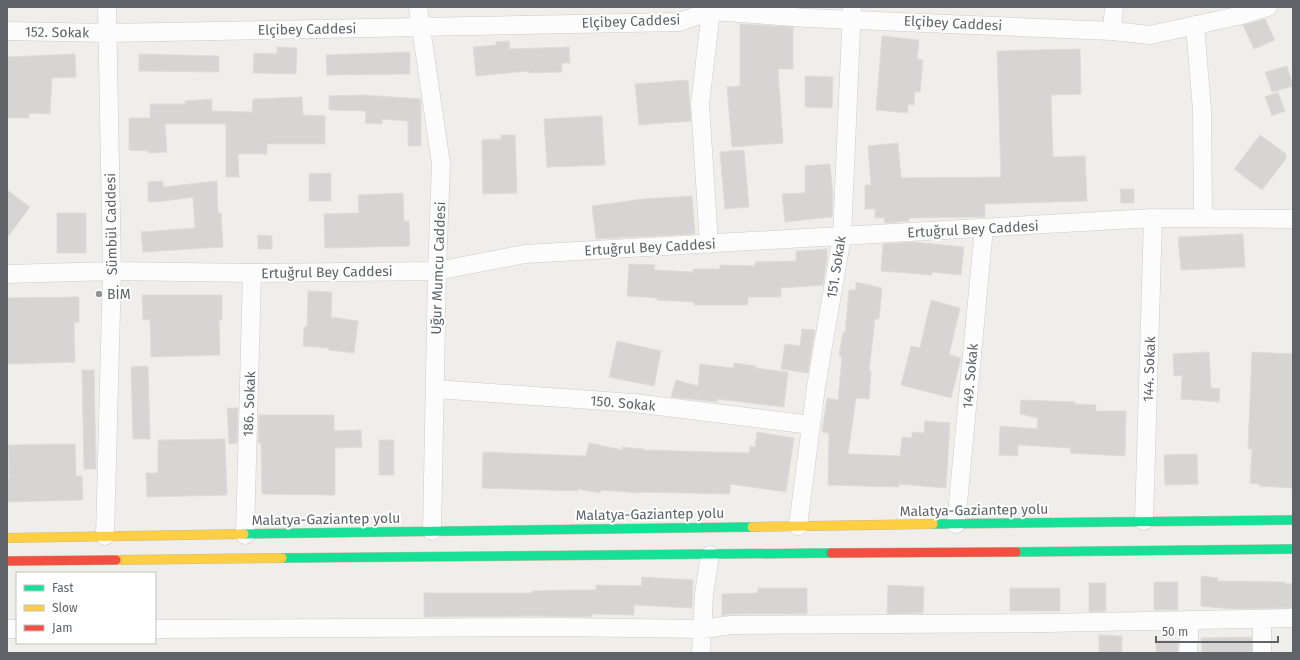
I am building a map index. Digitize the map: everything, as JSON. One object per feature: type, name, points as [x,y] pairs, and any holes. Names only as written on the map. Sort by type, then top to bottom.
[{"type":"highway","name":"Malatya-Gaziantep yolu","points":[[7,538],[1293,520]]},
{"type":"highway","points":[[7,561],[1293,549]]},
{"type":"street","name":"Sümbül Caddesi","points":[[105,536],[112,270],[107,7]]},
{"type":"street","name":"Uğur Mumcu Caddesi","points":[[418,7],[441,164],[437,270],[432,531]]},
{"type":"street","points":[[679,22],[692,7]]},
{"type":"street","points":[[1112,31],[1114,7]]},
{"type":"street","name":"Elçibey Caddesi","points":[[108,33],[679,22],[711,11],[808,18],[851,13],[1112,31],[1150,35],[1242,15],[1268,7]]},
{"type":"street","points":[[710,244],[700,104],[711,11]]},
{"type":"street","name":"151. Sokak","points":[[798,526],[816,387],[842,236],[851,13]]},
{"type":"street","points":[[1195,25],[1202,110],[1203,218]]},
{"type":"street","name":"152. Sokak","points":[[7,31],[108,33]]},
{"type":"street","name":"Ertuğrul Bey Caddesi","points":[[7,274],[112,270],[252,273],[437,270],[525,254],[1153,218],[1293,219]]},
{"type":"street","name":"144. Sokak","points":[[1144,521],[1153,218]]},
{"type":"street","name":"149. Sokak","points":[[956,524],[984,228]]},
{"type":"street","name":"186. Sokak","points":[[245,535],[252,273]]},
{"type":"street","name":"150. Sokak","points":[[435,389],[634,403],[811,425]]},
{"type":"street","points":[[701,653],[704,594],[710,554]]},
{"type":"street","points":[[156,629],[558,627],[703,629],[731,625],[1038,623],[1293,618]]},
{"type":"street","points":[[1262,619],[1262,653]]},
{"type":"street","points":[[1188,653],[1190,620]]},
{"type":"building","points":[[1265,19],[1275,40],[1254,49],[1243,25]]},
{"type":"building","points":[[740,24],[793,27],[793,69],[778,69],[783,143],[732,147],[727,87],[740,86]]},
{"type":"building","points":[[882,36],[919,40],[917,59],[923,60],[920,92],[915,92],[914,105],[908,104],[908,113],[876,110]]},
{"type":"building","points":[[509,41],[510,49],[569,47],[570,63],[562,63],[562,72],[529,73],[529,71],[476,76],[473,47],[496,45],[496,42]]},
{"type":"building","points":[[277,47],[297,48],[296,74],[253,73],[254,53],[277,54]]},
{"type":"building","points":[[1080,49],[1081,94],[1051,95],[1053,157],[1085,156],[1087,201],[985,204],[985,217],[909,218],[909,221],[884,223],[885,218],[875,218],[875,209],[865,209],[865,185],[871,185],[868,146],[898,143],[901,178],[1001,177],[997,51]]},
{"type":"building","points":[[410,52],[410,74],[327,75],[326,55]]},
{"type":"building","points":[[75,54],[76,77],[52,78],[50,114],[29,113],[29,118],[7,118],[7,57]]},
{"type":"building","points":[[139,54],[219,56],[219,72],[139,71]]},
{"type":"building","points":[[1287,66],[1293,86],[1272,92],[1265,72]]},
{"type":"building","points":[[805,76],[833,77],[832,108],[805,107]]},
{"type":"building","points":[[688,80],[691,121],[639,125],[635,84]]},
{"type":"building","points":[[1278,92],[1285,111],[1272,116],[1265,97]]},
{"type":"building","points":[[364,95],[421,99],[421,146],[408,146],[408,121],[382,119],[382,124],[365,123],[366,111],[329,110],[329,96]]},
{"type":"building","points":[[302,97],[303,115],[325,116],[325,144],[267,144],[267,154],[238,154],[239,177],[226,177],[226,124],[165,124],[167,152],[149,153],[149,151],[129,150],[129,118],[150,118],[150,104],[185,104],[185,101],[212,99],[212,111],[252,112],[253,99]]},
{"type":"building","points":[[602,116],[605,165],[547,167],[544,119]]},
{"type":"building","points":[[501,135],[515,135],[517,193],[483,194],[482,140],[501,139]]},
{"type":"building","points":[[1260,135],[1286,154],[1286,159],[1262,190],[1234,169]]},
{"type":"building","points":[[744,150],[749,207],[725,209],[720,152]]},
{"type":"building","points":[[830,164],[833,198],[832,217],[785,222],[782,194],[805,193],[805,166]]},
{"type":"building","points":[[331,173],[331,201],[309,201],[309,174]]},
{"type":"building","points":[[163,181],[163,187],[217,181],[218,213],[221,213],[223,247],[143,252],[141,232],[195,228],[193,197],[148,202],[148,182]]},
{"type":"building","points":[[1120,189],[1134,189],[1134,203],[1121,203]]},
{"type":"building","points":[[7,190],[30,207],[7,238]]},
{"type":"building","points":[[403,193],[404,221],[409,221],[410,246],[325,248],[324,214],[359,213],[358,195]]},
{"type":"building","points":[[692,196],[695,234],[596,239],[592,206],[643,199]]},
{"type":"building","points":[[57,213],[86,213],[86,253],[57,253]]},
{"type":"building","points":[[1243,234],[1245,267],[1181,270],[1178,237]]},
{"type":"building","points":[[258,235],[272,236],[272,249],[258,249]]},
{"type":"building","points":[[914,242],[964,247],[961,275],[932,272],[932,275],[881,271],[883,244]]},
{"type":"building","points":[[827,249],[823,285],[781,288],[781,297],[748,297],[748,305],[694,305],[694,302],[657,300],[657,298],[627,296],[629,264],[655,265],[654,270],[693,272],[693,269],[720,269],[720,265],[755,266],[755,262],[796,261],[796,251]]},
{"type":"building","points":[[856,282],[882,288],[879,319],[875,319],[869,371],[871,371],[869,399],[856,398],[848,454],[900,456],[902,437],[912,438],[912,432],[924,433],[925,421],[950,423],[946,488],[899,484],[899,487],[828,485],[829,433],[822,432],[827,398],[838,400],[842,357],[839,356],[843,332],[845,333],[849,290],[856,290]]},
{"type":"building","points":[[308,291],[332,292],[331,317],[358,321],[354,353],[329,350],[329,348],[303,346],[304,327],[307,327]]},
{"type":"building","points":[[142,295],[222,295],[222,320],[219,320],[220,355],[151,357],[150,320],[143,320]]},
{"type":"building","points":[[79,297],[79,322],[74,323],[75,362],[7,364],[7,298]]},
{"type":"building","points":[[931,300],[960,308],[949,355],[961,358],[951,398],[901,385],[911,346],[920,348]]},
{"type":"building","points":[[802,329],[815,330],[808,373],[781,369],[785,344],[800,346]]},
{"type":"building","points":[[617,341],[661,351],[654,386],[609,377]]},
{"type":"building","points":[[1209,352],[1211,388],[1220,389],[1219,402],[1181,399],[1182,376],[1174,376],[1173,354]]},
{"type":"building","points":[[1252,352],[1293,354],[1293,488],[1259,486],[1259,484],[1250,483],[1252,449],[1248,449]]},
{"type":"building","points":[[734,363],[756,366],[755,368],[788,372],[784,407],[717,399],[717,402],[671,397],[676,380],[698,386],[700,364],[733,368]]},
{"type":"building","points":[[148,366],[150,439],[133,439],[131,367]]},
{"type":"building","points":[[82,370],[94,370],[96,469],[84,469]]},
{"type":"building","points":[[1021,400],[1075,402],[1075,404],[1096,405],[1096,411],[1126,411],[1125,456],[1070,453],[1071,448],[1018,445],[1018,456],[999,455],[1000,426],[1037,429],[1038,418],[1020,414]]},
{"type":"building","points":[[227,408],[238,408],[237,443],[229,444]]},
{"type":"building","points":[[259,415],[334,415],[334,431],[361,430],[362,447],[335,448],[335,495],[262,494],[261,443],[258,443]]},
{"type":"building","points":[[757,432],[794,438],[786,492],[730,484],[730,494],[640,493],[601,490],[600,493],[578,489],[578,491],[482,488],[483,452],[586,456],[589,443],[622,450],[622,447],[643,450],[749,453],[750,446],[755,447]]},
{"type":"building","points":[[225,439],[227,495],[147,497],[146,473],[158,473],[158,440]]},
{"type":"building","points":[[379,440],[394,440],[394,475],[379,475]]},
{"type":"building","points":[[75,444],[76,476],[82,476],[83,500],[7,502],[7,478],[9,478],[8,445]]},
{"type":"building","points":[[1197,454],[1198,484],[1165,485],[1164,455]]},
{"type":"building","points":[[1201,576],[1218,578],[1217,581],[1285,582],[1285,584],[1293,583],[1293,608],[1232,609],[1201,606]]},
{"type":"building","points":[[642,577],[693,580],[692,608],[634,605],[634,615],[592,614],[592,617],[424,617],[424,593],[532,593],[532,591],[596,590],[596,585],[641,586]]},
{"type":"building","points":[[1154,582],[1178,582],[1178,610],[1154,610]]},
{"type":"building","points":[[1089,583],[1106,583],[1106,611],[1089,612]]},
{"type":"building","points":[[888,585],[924,587],[923,613],[887,614]]},
{"type":"building","points":[[758,588],[807,588],[807,614],[731,614],[722,616],[722,594],[758,593]]},
{"type":"building","points":[[1010,588],[1060,588],[1060,611],[1010,611]]},
{"type":"building","points":[[1099,635],[1122,636],[1122,653],[1099,653]]},
{"type":"building","points":[[1252,637],[1252,653],[1202,653],[1201,638]]},
{"type":"building","points":[[1156,641],[1178,641],[1178,653],[1156,653]]},
{"type":"traffic: fast","points":[[933,524],[1293,520]]},
{"type":"traffic: fast","points":[[244,534],[752,527]]},
{"type":"traffic: fast","points":[[1016,552],[1293,549]]},
{"type":"traffic: fast","points":[[282,558],[831,553]]},
{"type":"traffic: slow","points":[[752,527],[933,524]]},
{"type":"traffic: slow","points":[[7,538],[244,534]]},
{"type":"traffic: slow","points":[[116,560],[282,558]]},
{"type":"traffic: jam","points":[[831,553],[1016,552]]},
{"type":"traffic: jam","points":[[7,561],[116,560]]},
{"type":"place","name":"BİM","points":[[99,294]]}]
